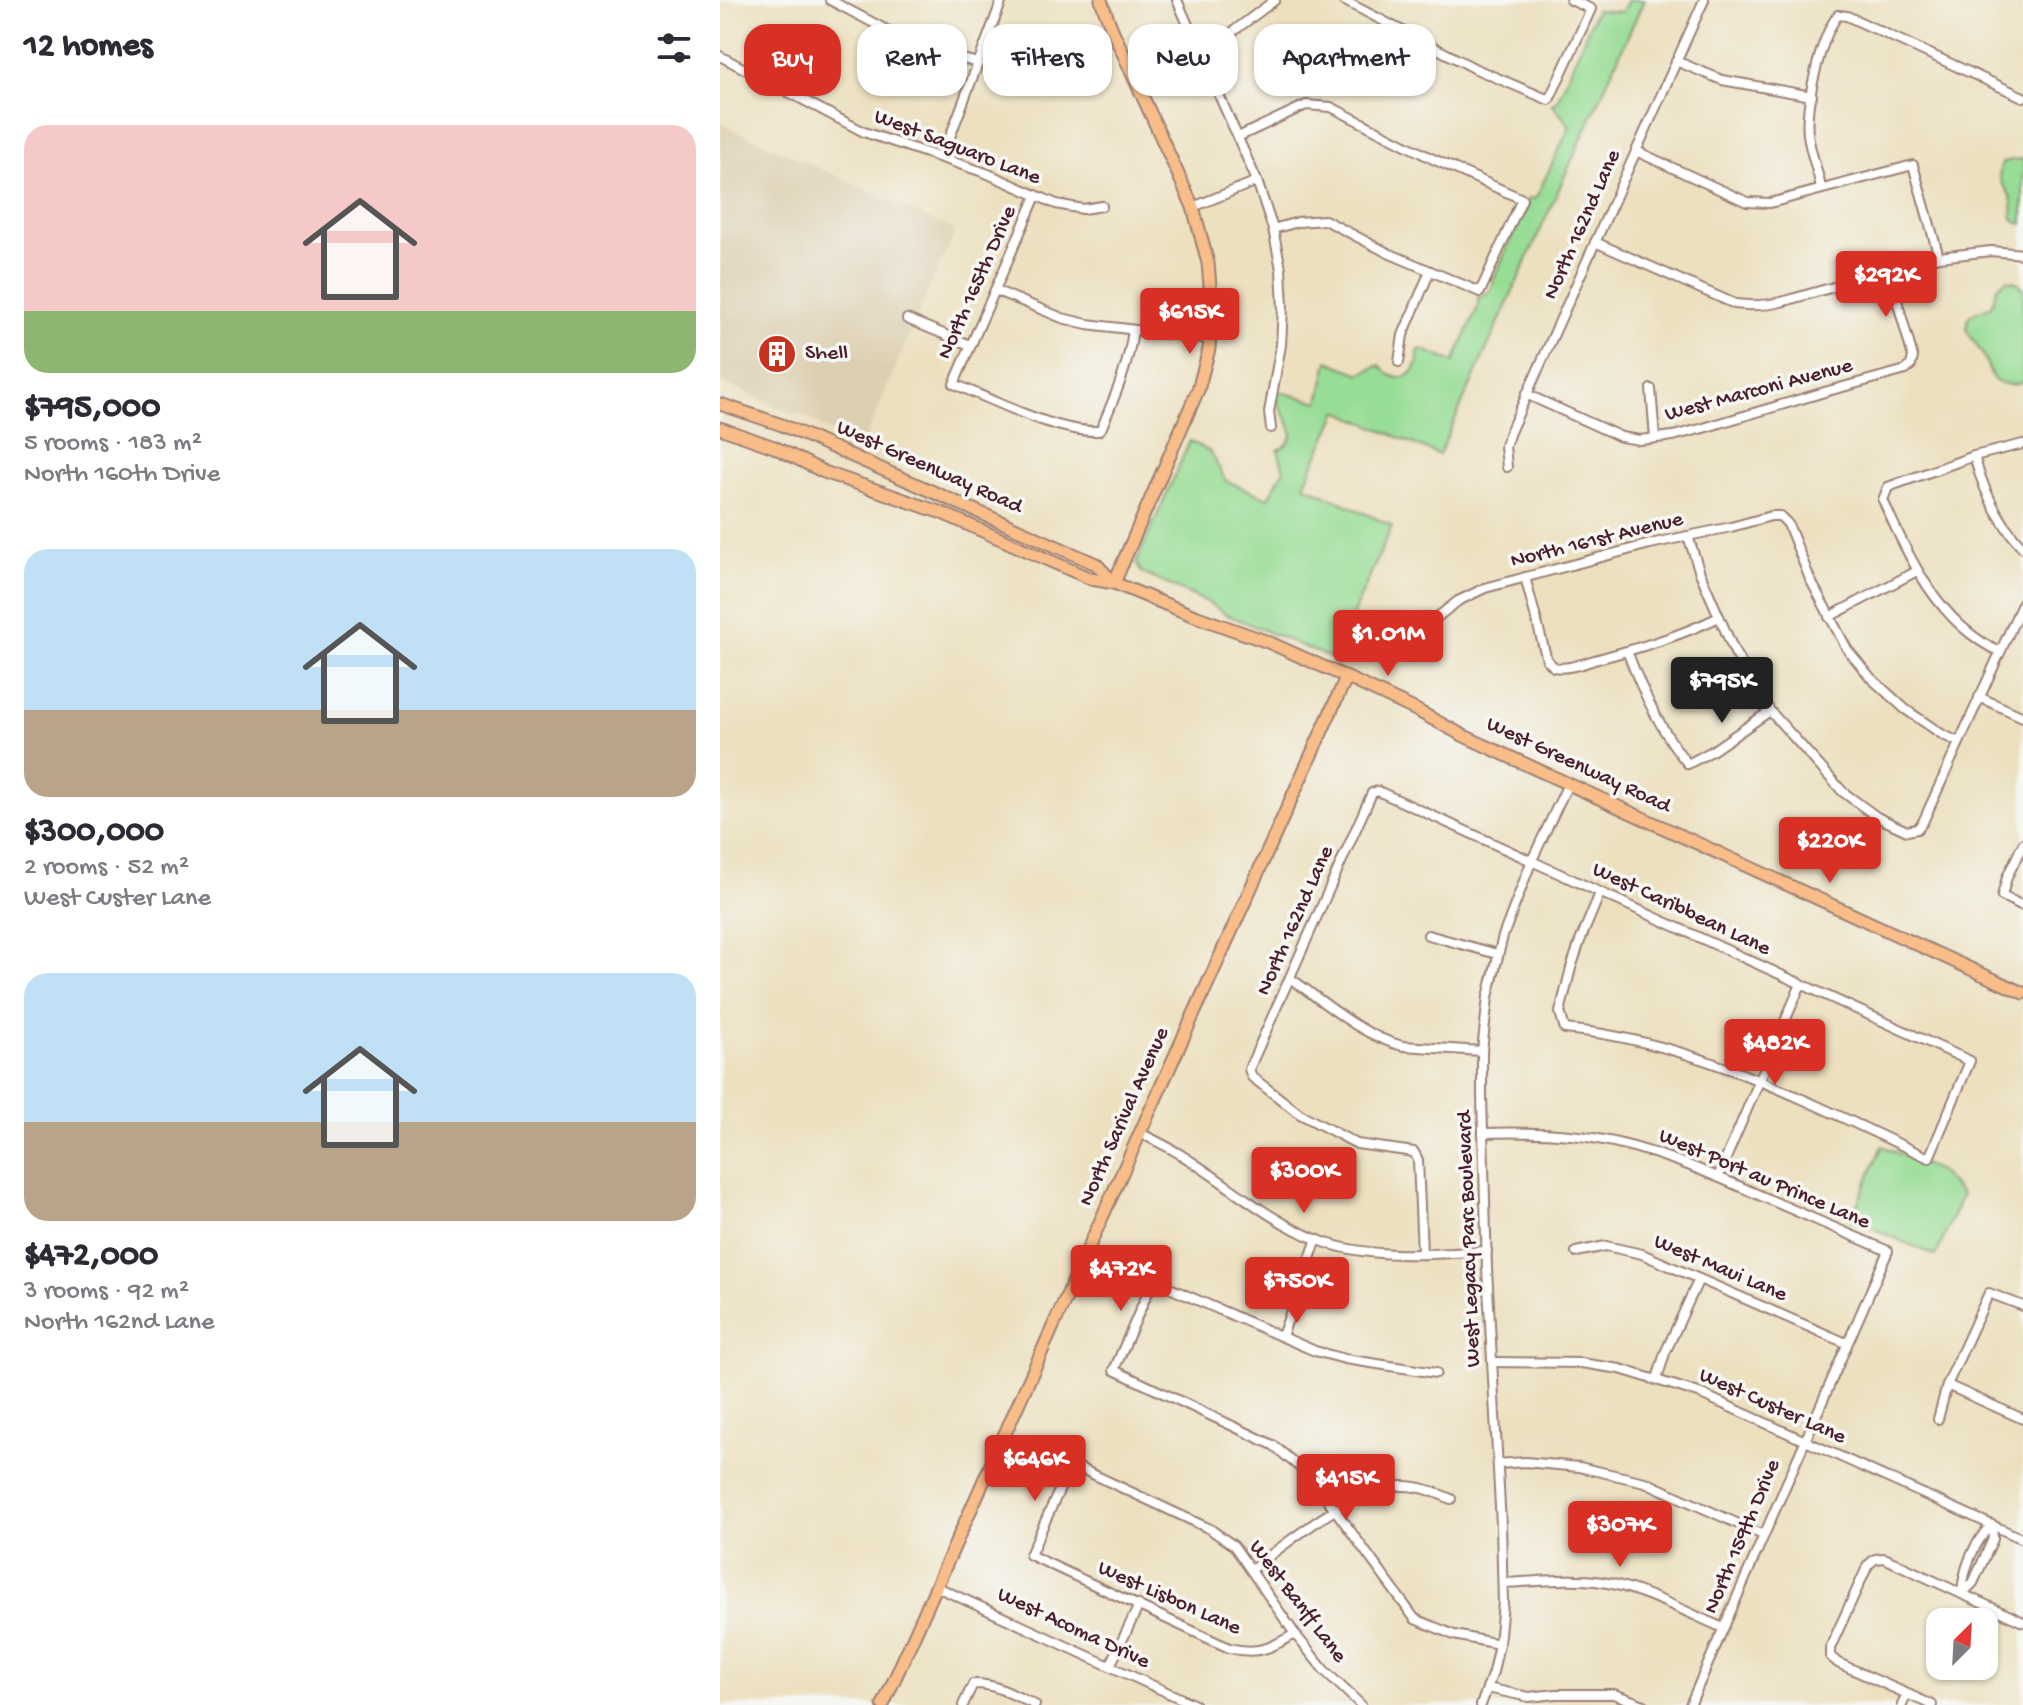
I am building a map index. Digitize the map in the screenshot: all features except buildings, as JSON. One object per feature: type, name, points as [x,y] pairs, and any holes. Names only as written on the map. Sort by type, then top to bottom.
[{"type":"main road","points":[[1101,0],[1193,207],[1208,263],[1212,308],[1206,364],[1192,406],[1114,583]]},
{"type":"main road","name":"West Greenway Road","points":[[720,404],[782,425],[1096,564],[1114,583]]},
{"type":"main road","name":"West Greenway Road","points":[[720,428],[766,444],[824,472],[942,513],[1091,579],[1114,583],[1268,642],[2023,993]]},
{"type":"main road","name":"North Sarival Avenue","points":[[883,1705],[1346,678]]},
{"type":"street","points":[[830,0],[933,51],[978,63]]},
{"type":"street","points":[[942,158],[1002,0]]},
{"type":"street","points":[[1177,0],[1187,24]]},
{"type":"street","points":[[1238,28],[1275,0]]},
{"type":"street","points":[[1343,0],[1476,69],[1549,100],[1591,9],[1571,0]]},
{"type":"street","name":"North 162nd Lane","points":[[1507,467],[1505,446],[1526,394],[1704,0]]},
{"type":"street","points":[[1821,188],[1808,132],[1808,119],[1820,52],[1838,15],[1847,16],[2023,97]]},
{"type":"street","name":"West Saguaro Lane","points":[[720,56],[852,126],[889,142],[986,173],[1056,204],[1083,209],[1102,206]]},
{"type":"street","points":[[1676,61],[1722,80],[1812,96]]},
{"type":"street","points":[[1219,96],[1257,181],[1273,229],[1281,269],[1281,345],[1269,412],[1271,428]]},
{"type":"street","points":[[1238,137],[1306,105],[1331,107],[1431,158],[1522,199],[1480,292],[1388,253],[1325,220],[1298,222],[1273,229]]},
{"type":"street","points":[[1636,151],[1747,202],[1770,203],[1913,165],[1939,257]]},
{"type":"street","points":[[1193,207],[1257,181]]},
{"type":"street","name":"North 165th Drive","points":[[1036,196],[954,384],[1049,422],[1098,431],[1124,375],[1133,330]]},
{"type":"street","points":[[1595,242],[1735,304],[1752,306],[1766,306],[1939,257],[1991,251],[2023,254]]},
{"type":"street","points":[[1399,362],[1403,335],[1430,271]]},
{"type":"street","name":"West Marconi Avenue","points":[[1526,394],[1621,437],[1640,440],[1673,436],[1906,370],[1913,357],[1889,272]]},
{"type":"street","points":[[995,290],[1062,318],[1087,324],[1210,339]]},
{"type":"street","points":[[907,319],[970,345]]},
{"type":"street","points":[[1651,389],[1655,438]]},
{"type":"street","points":[[2000,652],[1988,647],[1945,610],[1917,571],[1883,500],[1888,487],[1974,456],[2023,444]]},
{"type":"street","points":[[1974,456],[1981,483],[2011,534],[2023,548]]},
{"type":"street","name":"North 161st Avenue","points":[[1431,622],[1473,592],[1641,546],[1771,516],[1780,516],[1788,524],[1801,561],[1829,617]]},
{"type":"street","points":[[1688,536],[1700,573],[1735,653],[1770,711],[1843,792],[1877,817],[1907,831],[1917,829],[1923,822],[2023,602]]},
{"type":"street","points":[[1917,571],[1829,617],[1847,649],[1871,678],[1905,709],[1959,742]]},
{"type":"street","points":[[1525,577],[1552,671],[1687,633],[1719,617]]},
{"type":"street","points":[[1627,651],[1645,695],[1676,750],[1688,764],[1770,711]]},
{"type":"street","points":[[1979,697],[2023,717]]},
{"type":"street","name":"West Legacy Parc Boulevard","points":[[1481,1705],[1502,1629],[1503,1583],[1487,1251],[1482,1051],[1497,954],[1532,860],[1568,784]]},
{"type":"street","name":"North 162nd Lane","points":[[1378,791],[1372,793],[1249,1069],[1252,1077],[1300,1114],[1357,1144],[1414,1152],[1418,1160],[1422,1253]]},
{"type":"street","name":"West Caribbean Lane","points":[[1378,791],[1970,1061],[1929,1158],[1760,1081]]},
{"type":"street","points":[[2023,844],[2007,877],[2002,896],[2023,906]]},
{"type":"street","points":[[1600,893],[1571,968],[1560,1012],[1565,1029],[1597,1032],[1677,1051],[1760,1081]]},
{"type":"street","points":[[1428,935],[1497,954]]},
{"type":"street","points":[[1290,978],[1379,1039],[1403,1046],[1482,1051]]},
{"type":"street","points":[[1718,1177],[1801,984]]},
{"type":"street","points":[[1140,1133],[1185,1157],[1265,1212],[1317,1239],[1380,1253],[1487,1251]]},
{"type":"street","name":"West Port au Prince Lane","points":[[1483,1133],[1550,1133],[1594,1138],[1660,1155],[1888,1251]]},
{"type":"street","points":[[1282,1336],[1317,1239]]},
{"type":"street","name":"West Maui Lane","points":[[1576,1252],[1606,1246],[1642,1254],[1846,1343]]},
{"type":"street","name":"North 159th Drive","points":[[1690,1705],[1888,1251]]},
{"type":"street","points":[[1657,1379],[1665,1353],[1699,1279]]},
{"type":"street","points":[[1436,1373],[1345,1359],[1315,1351],[1158,1283],[1147,1294],[1114,1370],[1273,1445],[1311,1477],[1415,1619],[1454,1635],[1499,1644]]},
{"type":"street","points":[[1938,1419],[1947,1385],[1989,1293],[2023,1306]]},
{"type":"street","name":"West Custer Lane","points":[[1493,1362],[1581,1363],[1620,1369],[1699,1393],[2023,1539]]},
{"type":"street","points":[[1947,1385],[2023,1419]]},
{"type":"street","points":[[1498,1464],[1525,1462],[1579,1467],[1645,1482],[1763,1535]]},
{"type":"street","name":"West Banff Lane","points":[[1030,1555],[1071,1464],[1210,1529],[1234,1546],[1295,1634],[1324,1670],[1361,1705]]},
{"type":"street","points":[[1251,1569],[1336,1509],[1371,1492],[1400,1486],[1425,1488],[1451,1499]]},
{"type":"street","points":[[1962,1594],[1963,1577],[1969,1562],[1983,1534],[1992,1525]]},
{"type":"street","points":[[1962,1594],[1973,1583],[1993,1539],[1992,1525]]},
{"type":"street","name":"West Lisbon Lane","points":[[1030,1555],[1229,1648],[1247,1653],[1271,1648],[1295,1634]]},
{"type":"street","points":[[1932,1705],[1838,1663],[1830,1656],[1830,1648],[1868,1565],[1875,1559],[1884,1558],[2023,1622]]},
{"type":"street","points":[[1969,1562],[1980,1568]]},
{"type":"street","points":[[1503,1583],[1582,1580],[1624,1586],[1723,1628]]},
{"type":"street","name":"West Acoma Drive","points":[[937,1587],[1195,1705]]},
{"type":"street","points":[[1110,1666],[1139,1605]]},
{"type":"street","points":[[963,1705],[973,1684],[1003,1690],[1035,1705]]},
{"type":"street","points":[[1487,1688],[1529,1697],[1614,1694],[1644,1705]]},
{"type":"street","points":[[1902,1705],[1907,1694]]},
{"type":"shaded area","points":[[720,123],[956,231],[863,444],[824,428],[804,415],[792,414],[720,381]]},
{"type":"green space","points":[[1628,0],[1644,0],[1439,455],[1338,411],[1304,485],[1392,526],[1333,659],[1225,614],[1207,602],[1142,573],[1136,563],[1190,441],[1210,452],[1226,481],[1268,498],[1284,470],[1278,450],[1292,437],[1289,422],[1277,399],[1277,391],[1319,402],[1328,361],[1360,374],[1380,365],[1386,372],[1400,378],[1416,368],[1421,349],[1454,362],[1478,307],[1478,297],[1491,290],[1518,223],[1527,209],[1527,200],[1536,198],[1570,126],[1552,104],[1558,99],[1596,10],[1622,12]]},
{"type":"green space","points":[[2023,159],[2022,224],[2013,218],[2013,206],[2001,180],[2000,170],[2002,163]]},
{"type":"green space","points":[[2006,280],[2017,282],[2023,288],[2023,380],[2011,385],[1993,379],[1984,357],[1967,331],[1971,314],[1990,307],[1997,287]]},
{"type":"green space","points":[[1882,1146],[1939,1171],[1962,1195],[1936,1256],[1851,1219]]},
{"type":"place","name":"Shell","points":[[777,354]]}]
